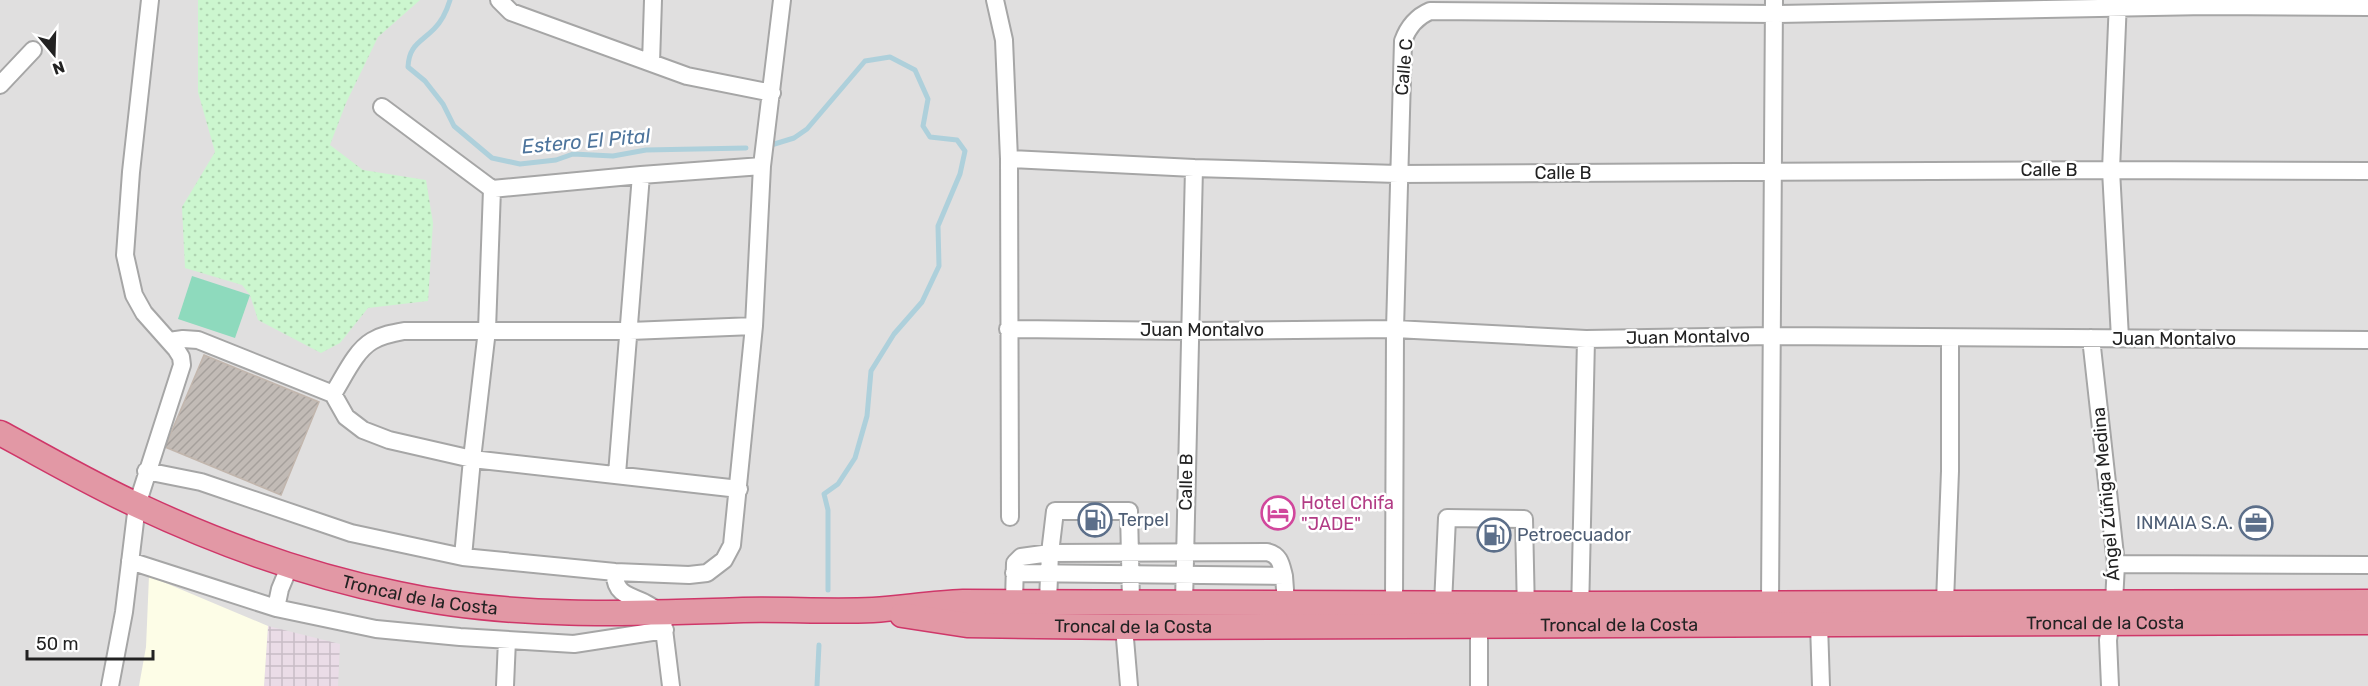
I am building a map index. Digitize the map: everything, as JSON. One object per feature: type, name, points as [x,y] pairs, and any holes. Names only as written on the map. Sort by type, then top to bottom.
[{"type":"highway","name":"Troncal de la Costa","points":[[0,433],[137,505],[249,551],[326,577],[452,603],[663,621],[764,609],[873,610],[945,603],[1014,601],[1443,604],[1526,613],[1819,624],[2368,602]]},
{"type":"highway","name":"Troncal de la Costa","points":[[1580,614],[1770,603],[1945,602],[2113,612],[2368,622]]},
{"type":"highway","name":"Troncal de la Costa","points":[[873,610],[968,625],[1124,627],[1479,626],[1526,613]]},
{"type":"street","points":[[110,686],[124,612],[137,505],[182,364],[181,357],[144,313],[134,295],[125,255],[131,172],[150,0]]},
{"type":"street","points":[[499,0],[511,12],[687,76],[772,93]]},
{"type":"street","points":[[651,63],[653,0]]},
{"type":"street","points":[[146,471],[201,482],[351,533],[463,556],[615,572],[689,575],[707,573],[724,560],[732,545],[754,326],[762,166],[782,0]]},
{"type":"street","points":[[995,0],[1004,40],[1009,159],[1010,517]]},
{"type":"street","points":[[2118,4],[2112,170],[2120,338]]},
{"type":"street","name":"Calle C","points":[[1394,603],[1395,329],[1403,41],[1410,25],[1425,13],[2118,4],[2368,7]]},
{"type":"street","points":[[1770,603],[1774,7]]},
{"type":"street","points":[[0,85],[33,51]]},
{"type":"street","points":[[382,107],[492,189],[762,166]]},
{"type":"street","points":[[1009,159],[1194,168]]},
{"type":"street","name":"Calle B","points":[[1184,603],[1194,168],[1398,174],[2368,171]]},
{"type":"street","points":[[617,474],[641,175]]},
{"type":"street","points":[[463,556],[487,330],[492,189]]},
{"type":"street","points":[[333,394],[358,355],[370,342],[404,331],[630,331],[754,326]]},
{"type":"street","name":"Juan Montalvo","points":[[1008,329],[1189,331],[1395,329],[1586,339],[1772,336],[2368,340]]},
{"type":"street","points":[[1945,602],[1950,471],[1950,338]]},
{"type":"street","name":"Ángel Zúñiga Medina","points":[[2091,338],[2116,564],[2113,612],[2108,640],[2110,686]]},
{"type":"street","points":[[1580,614],[1586,339]]},
{"type":"street","points":[[169,341],[198,340],[333,394],[346,417],[363,430],[389,440],[472,459],[739,489]]},
{"type":"street","points":[[1048,601],[1055,512],[1130,511],[1131,603]]},
{"type":"street","points":[[1443,604],[1447,518],[1524,519],[1526,613]]},
{"type":"street","points":[[1014,601],[1015,563],[1021,557],[1050,553],[1184,552],[1272,553],[1281,561],[1286,603]]},
{"type":"street","points":[[129,561],[276,608],[376,629],[583,644],[663,621]]},
{"type":"street","points":[[2116,564],[2368,565]]},
{"type":"street","points":[[276,608],[280,589],[290,565]]},
{"type":"street","points":[[615,572],[616,586],[621,593],[641,601],[663,621],[671,686]]},
{"type":"street","points":[[1014,573],[1284,576]]},
{"type":"street","points":[[1819,624],[1821,686]]},
{"type":"street","points":[[1479,626],[1479,686]]},
{"type":"street","points":[[1124,627],[1129,686]]},
{"type":"street","points":[[505,686],[507,640]]},
{"type":"shaded area","points":[[0,0],[2368,0],[2368,686],[0,686]]},
{"type":"shaded area","points":[[149,576],[268,626],[264,686],[139,686],[146,647]]},
{"type":"shaded area","points":[[268,626],[340,644],[338,686],[264,686]]},
{"type":"green space","points":[[198,0],[420,0],[378,37],[346,103],[330,145],[363,170],[426,180],[433,223],[428,301],[368,308],[340,343],[321,353],[258,320],[250,295],[242,285],[185,268],[182,207],[215,152],[198,92]]},
{"type":"green space","points":[[192,276],[250,295],[235,338],[178,319]]},
{"type":"building","points":[[204,355],[319,402],[281,495],[165,447]]},
{"type":"waterway","name":"Estero El Pital","points":[[450,0],[439,23],[413,49],[408,67],[425,81],[443,104],[454,126],[492,158],[520,164],[556,160],[573,154],[613,156],[646,150],[746,148]]},
{"type":"waterway","name":"Estero El Pital","points":[[768,146],[794,138],[807,129],[865,61],[890,57],[915,70],[928,99],[923,126],[930,137],[957,140],[965,151],[960,174],[938,226],[939,266],[922,302],[894,334],[871,371],[867,416],[855,458],[838,484],[824,494],[828,510],[828,590]]},
{"type":"waterway","name":"Estero El Pital","points":[[817,686],[819,645]]},
{"type":"place","name":"Hotel Chifa \"JADE\"","points":[[1278,513]]},
{"type":"place","name":"Terpel","points":[[1095,520]]},
{"type":"place","name":"INMAIA S.A.","points":[[2256,523]]},
{"type":"place","name":"Petroecuador","points":[[1494,535]]}]
